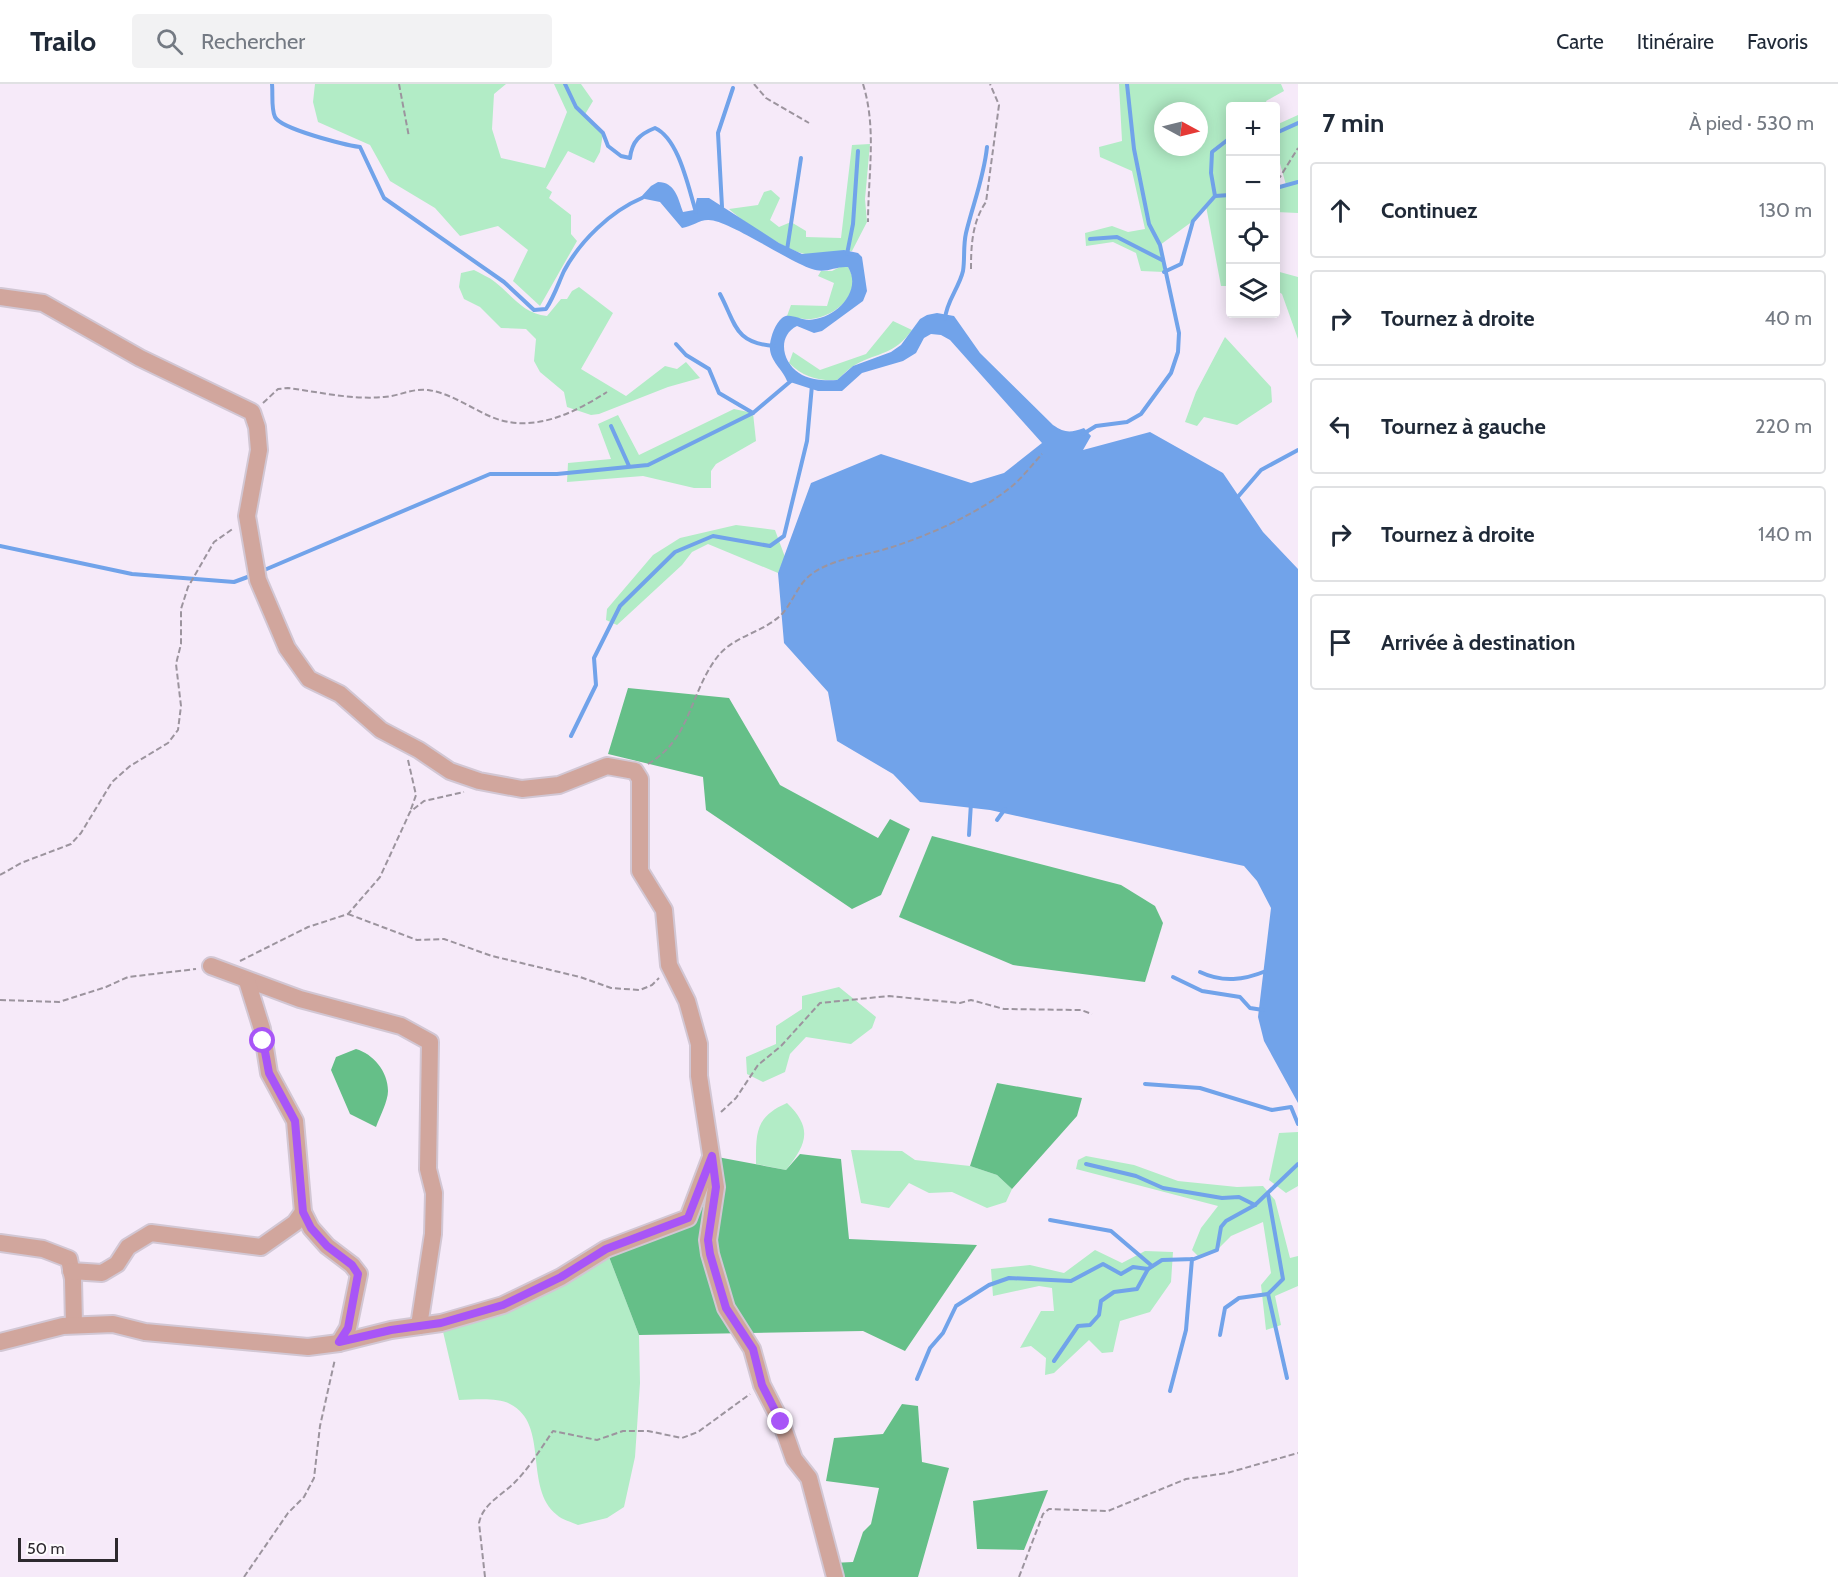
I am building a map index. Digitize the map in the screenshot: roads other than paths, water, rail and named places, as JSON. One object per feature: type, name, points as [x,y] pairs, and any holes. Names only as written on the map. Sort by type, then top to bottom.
[{"type":"street","points":[[0,297],[44,303],[140,358],[252,412],[257,427],[259,450],[247,516],[258,580],[277,628],[298,666],[309,678],[340,694],[381,730],[450,771],[507,788],[522,789],[559,785],[607,766],[635,771],[640,779],[642,795],[639,871],[664,910],[669,965],[687,1001],[699,1044],[699,1076],[716,1187],[708,1240],[710,1254],[726,1308],[753,1349],[762,1385],[781,1422],[794,1459],[809,1478],[835,1577]]},
{"type":"street","points":[[211,966],[247,981],[401,1026],[430,1042],[428,1169],[434,1193],[433,1234],[419,1326]]},
{"type":"street","points":[[247,981],[262,1029],[269,1073],[295,1121],[303,1212],[322,1240],[352,1265],[358,1274],[348,1328],[339,1342]]},
{"type":"street","points":[[0,1342],[74,1325],[113,1324],[145,1332],[308,1347],[441,1323],[503,1305],[561,1277],[606,1249],[688,1218],[712,1156]]},
{"type":"street","points":[[71,1271],[102,1273],[117,1264],[128,1247],[151,1233],[261,1247],[295,1223],[303,1212]]},
{"type":"street","points":[[0,1243],[44,1249],[69,1259],[74,1325]]},
{"type":"water","points":[[658,182],[672,188],[683,212],[694,210],[697,198],[709,198],[779,243],[802,254],[844,250],[858,253],[862,257],[867,291],[863,301],[822,331],[814,333],[797,326],[786,336],[784,349],[786,356],[799,373],[817,379],[837,380],[853,366],[891,352],[901,345],[920,319],[927,315],[937,313],[954,316],[980,353],[1053,425],[1068,431],[1084,428],[1091,436],[1083,450],[1150,432],[1223,473],[1263,532],[1298,569],[1298,1103],[1264,1041],[1258,1017],[1271,908],[1257,881],[1244,866],[990,810],[920,802],[893,774],[837,741],[828,692],[784,643],[778,573],[811,483],[881,454],[971,483],[1004,473],[1042,443],[950,340],[941,335],[931,334],[924,338],[916,353],[903,361],[862,373],[842,391],[818,391],[787,381],[771,355],[771,337],[775,327],[785,316],[809,320],[828,315],[837,309],[844,303],[852,286],[852,276],[848,267],[822,271],[812,269],[717,222],[705,220],[682,228],[660,202],[640,198]]},
{"type":"waterway","points":[[272,84],[274,114],[280,122],[314,136],[360,147],[384,198],[504,282],[534,310],[546,309],[564,271],[597,228],[619,211],[642,198]]},
{"type":"waterway","points":[[565,84],[576,107],[603,133],[608,146],[621,156],[630,158],[635,143],[650,130],[655,128],[663,134],[682,165],[696,212]]},
{"type":"waterway","points":[[1083,434],[1096,426],[1127,422],[1141,414],[1171,373],[1178,352],[1179,333],[1160,245],[1149,224],[1134,149],[1127,84]]},
{"type":"waterway","points":[[722,207],[718,133],[733,88]]},
{"type":"waterway","points":[[1280,131],[1298,123]]},
{"type":"waterway","points":[[1215,196],[1211,173],[1212,152],[1226,141]]},
{"type":"waterway","points":[[945,319],[963,271],[966,233],[981,180],[987,147]]},
{"type":"waterway","points":[[847,254],[853,224],[858,151]]},
{"type":"waterway","points":[[787,250],[801,158]]},
{"type":"waterway","points":[[1280,187],[1298,182]]},
{"type":"waterway","points":[[1164,272],[1181,264],[1193,221],[1215,196],[1226,195]]},
{"type":"waterway","points":[[1090,239],[1117,237],[1162,260]]},
{"type":"waterway","points":[[720,294],[734,323],[744,336],[751,341],[774,346]]},
{"type":"waterway","points":[[676,344],[686,355],[709,369],[719,393],[753,413]]},
{"type":"waterway","points":[[262,571],[490,474],[557,474],[648,465],[753,413],[792,380]]},
{"type":"waterway","points":[[571,736],[596,685],[594,658],[620,606],[675,552],[713,536],[770,546],[784,536],[807,441],[812,385]]},
{"type":"waterway","points":[[611,426],[629,466]]},
{"type":"waterway","points":[[1236,499],[1261,470],[1298,450]]},
{"type":"waterway","points":[[0,546],[132,574],[234,582],[253,575]]},
{"type":"waterway","points":[[969,835],[971,803]]},
{"type":"waterway","points":[[997,820],[1005,809]]},
{"type":"waterway","points":[[1200,972],[1217,978],[1233,979],[1266,971]]},
{"type":"waterway","points":[[1173,977],[1202,991],[1240,997],[1250,1008],[1263,1010]]},
{"type":"waterway","points":[[1145,1084],[1200,1088],[1272,1110],[1291,1107],[1298,1124]]},
{"type":"waterway","points":[[1086,1164],[1136,1176],[1163,1188],[1222,1198],[1239,1197],[1255,1205]]},
{"type":"waterway","points":[[917,1379],[930,1348],[943,1333],[956,1306],[989,1285],[1009,1278],[1071,1281],[1103,1264],[1121,1274],[1133,1267],[1148,1269],[1162,1260],[1194,1259],[1217,1250],[1221,1227],[1226,1221],[1255,1205],[1298,1164]]},
{"type":"waterway","points":[[1268,1194],[1283,1279],[1268,1294],[1287,1378]]},
{"type":"waterway","points":[[1050,1220],[1111,1231],[1152,1266]]},
{"type":"waterway","points":[[1170,1391],[1186,1330],[1192,1259]]},
{"type":"waterway","points":[[1054,1361],[1078,1326],[1090,1325],[1099,1315],[1101,1301],[1114,1292],[1137,1289],[1148,1269]]},
{"type":"waterway","points":[[1220,1335],[1225,1308],[1239,1298],[1268,1294]]}]
